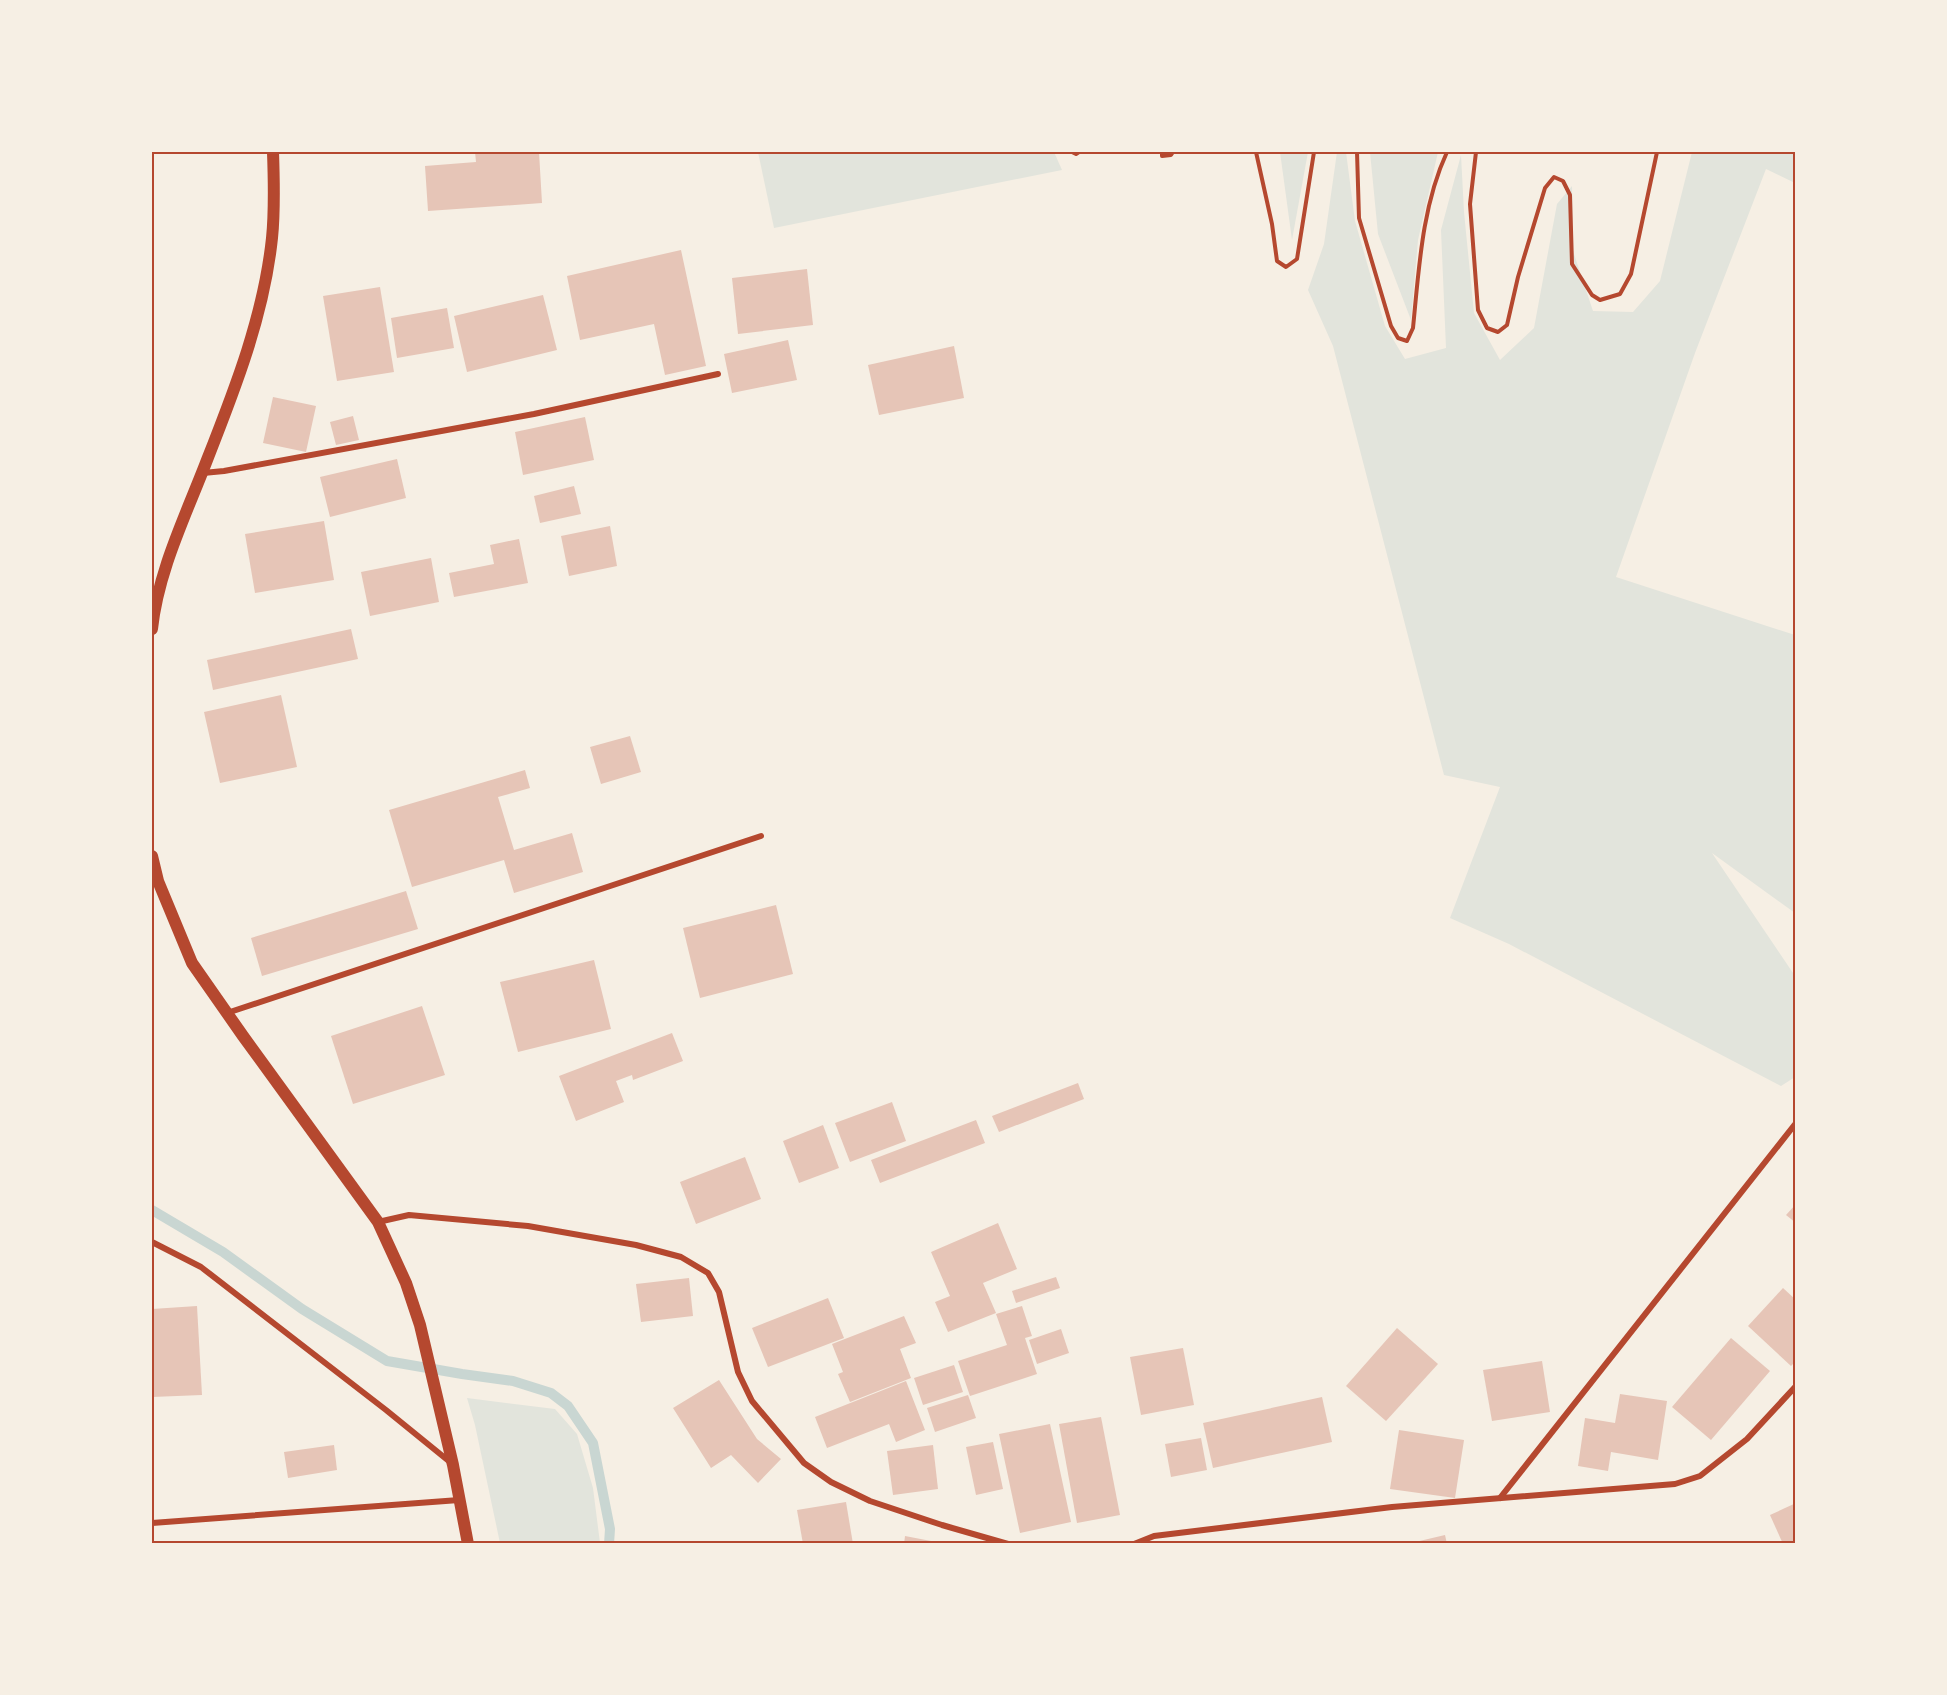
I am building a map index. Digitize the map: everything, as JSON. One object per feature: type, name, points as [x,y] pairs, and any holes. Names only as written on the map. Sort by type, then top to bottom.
[{"type":"main road","points":[[152,629],[161,584],[239,377],[263,288],[272,239],[273,152]]},
{"type":"main road","points":[[152,856],[158,881],[192,963],[378,1222],[406,1282],[420,1325],[439,1402],[468,1544]]},
{"type":"street","points":[[202,473],[224,471],[534,414],[718,374]]},
{"type":"street","points":[[227,1013],[761,836]]},
{"type":"street","points":[[1500,1498],[1796,1124]]},
{"type":"street","points":[[378,1222],[409,1215],[528,1226],[636,1245],[681,1257],[708,1273],[718,1292],[738,1372],[752,1401],[804,1463],[831,1482],[870,1501],[1008,1544]]},
{"type":"street","points":[[152,1242],[201,1268],[386,1410],[453,1465]]},
{"type":"street","points":[[1134,1544],[1154,1536],[1392,1507],[1675,1484],[1700,1476],[1747,1439],[1796,1386]]},
{"type":"street","points":[[152,1523],[460,1500]]},
{"type":"street","points":[[1154,1536],[1155,1544]]},
{"type":"path","points":[[1072,152],[1076,154],[1078,152]]},
{"type":"path","points":[[1162,152],[1162,156],[1171,155],[1173,152]]},
{"type":"path","points":[[1256,152],[1272,224],[1277,261],[1286,267],[1298,259],[1314,152]]},
{"type":"path","points":[[1357,152],[1359,218],[1391,326],[1398,338],[1407,341],[1413,328],[1423,236],[1438,172],[1447,152]]},
{"type":"path","points":[[1476,152],[1470,204],[1478,310],[1487,328],[1498,332],[1507,325],[1518,277],[1545,188],[1554,177],[1563,181],[1570,195],[1572,264],[1592,295],[1600,300],[1620,294],[1631,273],[1657,152]]},
{"type":"shaded area","points":[[758,152],[1054,152],[1062,170],[774,228]]},
{"type":"shaded area","points":[[1280,152],[1308,152],[1292,240]]},
{"type":"shaded area","points":[[1337,152],[1346,152],[1355,221],[1385,326],[1405,359],[1446,348],[1441,230],[1461,155],[1474,313],[1500,360],[1534,328],[1557,204],[1572,186],[1573,251],[1593,311],[1633,312],[1660,281],[1692,152],[1795,152],[1795,183],[1766,169],[1695,353],[1616,577],[1795,635],[1795,913],[1712,853],[1795,976],[1795,1077],[1781,1086],[1509,944],[1450,918],[1500,787],[1444,775],[1333,346],[1308,290],[1324,244]]},
{"type":"shaded area","points":[[1370,152],[1438,152],[1418,240],[1411,320],[1378,234]]},
{"type":"shaded area","points":[[467,1398],[555,1409],[577,1434],[593,1488],[600,1543],[500,1543],[475,1425]]},
{"type":"building","points":[[475,152],[539,152],[542,203],[428,211],[425,166],[476,162]]},
{"type":"building","points":[[681,250],[706,366],[665,375],[654,324],[580,340],[567,276]]},
{"type":"building","points":[[807,269],[813,325],[738,334],[732,278]]},
{"type":"building","points":[[380,287],[394,372],[337,381],[323,296]]},
{"type":"building","points":[[543,295],[557,350],[467,372],[454,316]]},
{"type":"building","points":[[447,308],[454,348],[397,358],[391,318]]},
{"type":"building","points":[[788,340],[797,380],[732,393],[724,354]]},
{"type":"building","points":[[954,346],[964,398],[879,415],[868,365]]},
{"type":"building","points":[[273,397],[316,406],[306,452],[263,443]]},
{"type":"building","points":[[353,416],[359,440],[336,445],[330,422]]},
{"type":"building","points":[[585,417],[594,460],[523,475],[515,432]]},
{"type":"building","points":[[397,459],[406,498],[330,517],[320,477]]},
{"type":"building","points":[[574,486],[581,514],[540,523],[534,496]]},
{"type":"building","points":[[324,521],[334,580],[255,593],[245,534]]},
{"type":"building","points":[[610,526],[617,566],[569,576],[561,536]]},
{"type":"building","points":[[519,539],[528,583],[454,597],[449,573],[494,564],[490,545]]},
{"type":"building","points":[[431,558],[439,602],[370,616],[361,572]]},
{"type":"building","points":[[351,629],[358,659],[213,690],[207,660]]},
{"type":"building","points":[[281,695],[297,767],[220,783],[204,712]]},
{"type":"building","points":[[630,736],[641,772],[601,784],[590,747]]},
{"type":"building","points":[[525,770],[530,788],[498,797],[514,850],[572,833],[583,872],[514,893],[504,860],[412,887],[389,810]]},
{"type":"building","points":[[406,891],[418,929],[262,976],[251,938]]},
{"type":"building","points":[[776,905],[793,974],[700,998],[683,928]]},
{"type":"building","points":[[594,960],[611,1029],[518,1052],[500,982]]},
{"type":"building","points":[[422,1006],[445,1075],[353,1104],[331,1036]]},
{"type":"building","points":[[672,1033],[683,1061],[633,1080],[632,1075],[616,1081],[624,1102],[576,1121],[559,1076]]},
{"type":"building","points":[[1078,1083],[1084,1099],[999,1132],[992,1116]]},
{"type":"building","points":[[892,1102],[906,1141],[850,1162],[835,1123]]},
{"type":"building","points":[[976,1120],[985,1143],[880,1183],[871,1160]]},
{"type":"building","points":[[823,1125],[839,1168],[799,1183],[783,1141]]},
{"type":"building","points":[[745,1157],[761,1199],[696,1224],[680,1182]]},
{"type":"building","points":[[1796,1204],[1796,1223],[1786,1215]]},
{"type":"building","points":[[998,1223],[1017,1269],[983,1283],[996,1313],[948,1332],[935,1302],[950,1296],[931,1252]]},
{"type":"building","points":[[1056,1277],[1060,1288],[1016,1303],[1012,1291]]},
{"type":"building","points":[[689,1278],[693,1316],[641,1322],[636,1284]]},
{"type":"building","points":[[1783,1288],[1796,1300],[1796,1361],[1791,1366],[1748,1326]]},
{"type":"building","points":[[828,1298],[844,1338],[768,1367],[752,1328]]},
{"type":"building","points":[[197,1306],[202,1395],[152,1397],[152,1309]]},
{"type":"building","points":[[1022,1306],[1032,1336],[1025,1338],[1037,1374],[970,1396],[958,1361],[1007,1345],[996,1314]]},
{"type":"building","points":[[904,1316],[916,1343],[900,1349],[911,1378],[850,1402],[838,1374],[843,1372],[832,1344]]},
{"type":"building","points":[[1397,1328],[1438,1364],[1386,1421],[1346,1386]]},
{"type":"building","points":[[1061,1329],[1069,1353],[1037,1364],[1029,1340]]},
{"type":"building","points":[[1731,1338],[1770,1371],[1711,1440],[1672,1407]]},
{"type":"building","points":[[1183,1348],[1194,1405],[1141,1415],[1130,1357]]},
{"type":"building","points":[[1542,1361],[1550,1412],[1492,1421],[1483,1370]]},
{"type":"building","points":[[954,1365],[963,1392],[923,1405],[914,1378]]},
{"type":"building","points":[[719,1380],[757,1439],[781,1459],[758,1483],[731,1455],[711,1468],[673,1408]]},
{"type":"building","points":[[906,1381],[925,1430],[896,1442],[889,1424],[827,1448],[815,1417]]},
{"type":"building","points":[[1620,1394],[1667,1401],[1658,1460],[1611,1452],[1608,1471],[1578,1466],[1585,1418],[1615,1423]]},
{"type":"building","points":[[968,1395],[976,1418],[935,1432],[927,1408]]},
{"type":"building","points":[[1322,1397],[1332,1442],[1213,1468],[1203,1423]]},
{"type":"building","points":[[1101,1417],[1120,1515],[1077,1523],[1059,1424]]},
{"type":"building","points":[[1050,1424],[1071,1522],[1020,1533],[999,1434]]},
{"type":"building","points":[[1399,1430],[1464,1440],[1455,1498],[1390,1489]]},
{"type":"building","points":[[1201,1438],[1207,1470],[1171,1477],[1165,1444]]},
{"type":"building","points":[[993,1442],[1003,1489],[976,1495],[966,1447]]},
{"type":"building","points":[[334,1445],[337,1470],[288,1478],[284,1452]]},
{"type":"building","points":[[933,1445],[938,1489],[893,1495],[887,1451]]},
{"type":"building","points":[[846,1502],[853,1544],[803,1544],[797,1510]]},
{"type":"building","points":[[1796,1503],[1796,1544],[1783,1544],[1770,1515]]},
{"type":"building","points":[[1445,1535],[1447,1544],[1411,1544],[1411,1543]]},
{"type":"building","points":[[905,1536],[931,1541],[931,1544],[904,1544]]},
{"type":"waterway","points":[[152,1210],[223,1252],[302,1309],[387,1361],[513,1381],[551,1393],[568,1406],[593,1443],[610,1529],[609,1544]]}]
